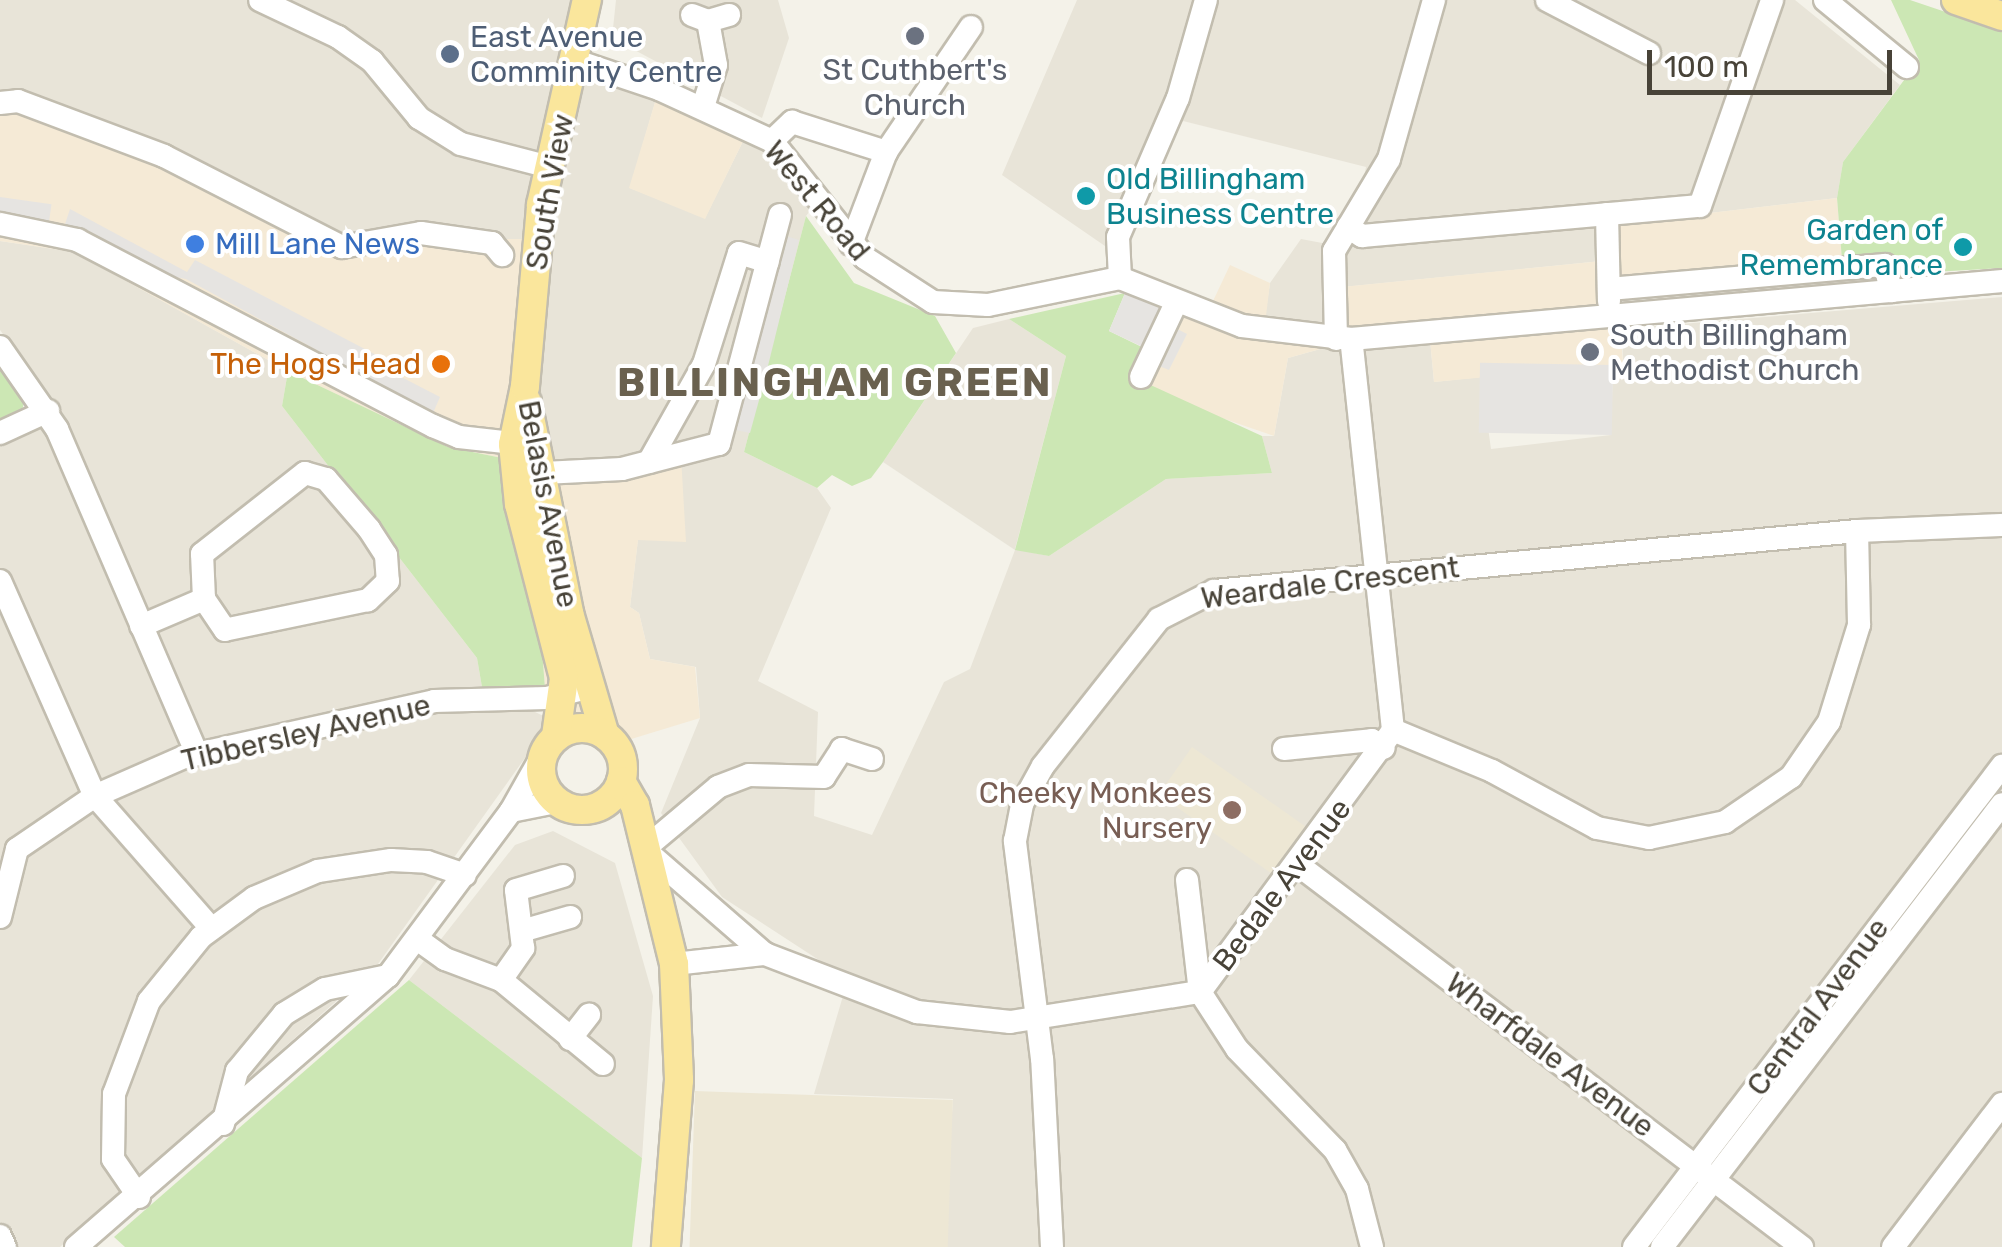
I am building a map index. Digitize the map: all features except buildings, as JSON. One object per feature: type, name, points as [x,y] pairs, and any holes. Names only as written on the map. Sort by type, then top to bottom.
[{"type":"main road","name":"South View","points":[[525,386],[535,253],[588,0]]},
{"type":"main road","points":[[1956,0],[2002,16]]},
{"type":"main road","name":"Belasis Avenue","points":[[525,386],[523,444],[527,474],[579,692],[621,755],[621,781],[636,804],[642,843],[674,964],[679,1080],[666,1247]]},
{"type":"main road","name":"Belasis Avenue","points":[[549,746],[579,692]]},
{"type":"main road","points":[[605,734],[580,727],[549,746],[542,781],[556,802],[587,810],[642,843]]},
{"type":"main road","points":[[587,810],[608,800],[621,781]]},
{"type":"street","points":[[260,0],[338,37],[372,62],[420,118],[460,144],[550,167]]},
{"type":"street","points":[[1206,0],[1178,98],[1118,237],[1120,278],[1176,303],[1242,326],[1343,339],[2002,280]]},
{"type":"street","points":[[1389,739],[1381,574],[1343,339],[1334,251],[1388,159],[1434,0]]},
{"type":"street","points":[[1547,0],[1649,53]]},
{"type":"street","points":[[1348,227],[1362,236],[1700,206],[1772,0]]},
{"type":"street","points":[[1835,3],[1906,66]]},
{"type":"street","points":[[702,107],[716,65],[710,17]]},
{"type":"street","points":[[852,244],[886,152],[971,27]]},
{"type":"street","name":"West Road","points":[[576,61],[702,107],[772,142],[852,244],[916,295],[964,306],[1120,278]]},
{"type":"street","points":[[0,103],[18,102],[164,156],[342,247],[421,233],[492,243],[502,256]]},
{"type":"street","points":[[772,142],[792,122],[886,152]]},
{"type":"street","points":[[1607,214],[1610,314]]},
{"type":"street","points":[[527,474],[649,462],[719,444],[780,215]]},
{"type":"street","points":[[0,224],[77,240],[432,426],[523,444]]},
{"type":"street","points":[[649,462],[704,364],[740,252],[768,262]]},
{"type":"street","points":[[1609,289],[1885,264],[1890,291]]},
{"type":"street","points":[[1141,377],[1176,303]]},
{"type":"street","points":[[722,308],[754,316]]},
{"type":"street","points":[[0,348],[48,411],[196,754]]},
{"type":"street","points":[[0,433],[48,411]]},
{"type":"street","points":[[305,473],[326,479],[369,530],[389,568],[388,581],[368,600],[232,632],[204,600],[200,566],[210,544],[305,473]]},
{"type":"street","name":"Weardale Crescent","points":[[1052,1247],[1037,1018],[1014,842],[1022,804],[1128,652],[1179,604],[1214,591],[1381,574],[1857,532],[2002,525]]},
{"type":"street","points":[[1284,750],[1389,739],[1492,771],[1597,828],[1648,838],[1725,822],[1791,777],[1829,722],[1859,625],[1857,532]]},
{"type":"street","points":[[0,582],[10,635],[95,796],[212,928]]},
{"type":"street","points":[[141,626],[204,600]]},
{"type":"street","name":"Tibbersley Avenue","points":[[0,916],[9,850],[95,796],[196,754],[434,701],[579,692]]},
{"type":"street","name":"Bedale Avenue","points":[[642,843],[765,954],[918,1012],[980,1022],[1037,1018],[1200,992],[1389,739]]},
{"type":"street","points":[[76,1247],[224,1124],[388,976],[420,940],[511,811],[549,746]]},
{"type":"street","points":[[642,843],[718,787],[749,775],[824,777],[842,749],[872,759]]},
{"type":"street","name":"Central Avenue","points":[[1634,1247],[1705,1173],[1998,781]]},
{"type":"street","points":[[511,811],[556,802]]},
{"type":"street","name":"Central Avenue","points":[[1832,1007],[2002,804]]},
{"type":"street","points":[[139,1197],[113,1159],[114,1094],[149,1002],[212,928],[254,898],[318,871],[391,860],[426,862],[466,875]]},
{"type":"street","name":"Wharfdale Avenue","points":[[1297,864],[1802,1247]]},
{"type":"street","points":[[501,980],[523,948],[525,930],[516,890],[563,876]]},
{"type":"street","points":[[1187,880],[1200,992],[1237,1048],[1335,1150],[1358,1188],[1372,1247]]},
{"type":"street","points":[[525,930],[570,917]]},
{"type":"street","points":[[420,940],[445,959],[501,980],[603,1064]]},
{"type":"street","name":"Bedale Avenue","points":[[674,964],[765,954]]},
{"type":"street","points":[[224,1124],[237,1071],[284,1014],[325,989],[388,976]]},
{"type":"street","points":[[570,1039],[589,1015]]},
{"type":"street","points":[[1893,1247],[2002,1104]]},
{"type":"street","name":"Central Avenue","points":[[1662,1247],[1705,1173]]},
{"type":"street","points":[[0,1236],[4,1247]]},
{"type":"shaded area","points":[[0,0],[587,0],[577,61],[659,89],[630,188],[705,218],[750,127],[820,198],[806,216],[744,452],[817,488],[831,508],[758,681],[818,712],[814,816],[872,835],[944,682],[970,669],[1015,550],[883,462],[973,328],[1009,319],[1066,356],[1015,549],[1049,556],[1166,479],[1272,473],[1262,436],[1274,436],[1288,358],[1331,346],[1430,340],[1434,382],[1481,377],[1491,449],[1611,435],[1613,365],[1623,363],[1622,329],[2002,297],[2002,1247],[943,1247],[953,1099],[814,1094],[848,979],[722,897],[661,813],[700,718],[696,667],[650,659],[639,613],[630,607],[638,539],[538,473],[492,243],[355,247],[0,103]]},
{"type":"shaded area","points":[[616,0],[778,0],[789,38],[762,118],[612,38]]},
{"type":"shaded area","points":[[1077,0],[1795,0],[1900,85],[1843,162],[1837,198],[1617,224],[1602,261],[1333,288],[1332,332],[1264,324],[1270,283],[1301,239],[1349,248],[1366,167],[1183,121],[1105,246],[1002,175]]},
{"type":"shaded area","points":[[659,89],[750,127],[705,219],[629,188]]},
{"type":"shaded area","points":[[10,100],[342,247],[385,239],[537,239],[538,473],[681,456],[686,542],[638,540],[630,607],[639,613],[650,659],[695,667],[700,718],[615,744],[593,729],[567,730],[545,688],[540,624],[502,458],[448,447],[288,371],[74,252],[0,241],[0,103]]},
{"type":"shaded area","points":[[0,197],[51,204],[49,221],[0,214]]},
{"type":"shaded area","points":[[1837,198],[1842,260],[1617,284],[1623,364],[1434,382],[1430,340],[1331,346],[1288,358],[1274,436],[1184,405],[1144,382],[1177,308],[1205,318],[1230,265],[1270,283],[1265,324],[1332,332],[1332,288],[1602,261],[1616,224]]},
{"type":"shaded area","points":[[70,209],[187,272],[195,260],[382,358],[380,366],[440,397],[433,413],[186,279],[165,275],[65,224]]},
{"type":"shaded area","points":[[786,236],[799,240],[764,382],[750,433],[736,430]]},
{"type":"shaded area","points":[[0,241],[74,252],[288,371],[282,406],[477,658],[482,687],[552,720],[378,964],[60,1247],[0,1247],[0,442],[60,413],[0,330]]},
{"type":"shaded area","points":[[1125,293],[1160,308],[1156,318],[1187,334],[1169,370],[1144,360],[1147,349],[1109,331]]},
{"type":"shaded area","points":[[1480,363],[1613,365],[1612,435],[1479,433]]},
{"type":"shaded area","name":"Cheeky Monkees Nursery","points":[[1192,747],[1306,827],[1273,874],[1159,795]]},
{"type":"shaded area","points":[[553,831],[615,863],[653,996],[642,1158],[409,980],[515,845]]},
{"type":"shaded area","points":[[695,1091],[953,1100],[948,1247],[690,1247]]},
{"type":"green space","points":[[1891,0],[1910,0],[2002,31],[2002,268],[1899,274],[1898,258],[1842,260],[1837,198],[1843,162],[1919,60]]},
{"type":"green space","name":"BILLINGHAM GREEN","points":[[806,216],[854,283],[935,316],[956,353],[871,478],[852,486],[832,475],[817,488],[744,452]]},
{"type":"green space","points":[[1125,293],[1109,331],[1148,350],[1144,382],[1262,436],[1272,473],[1166,479],[1049,556],[1015,550],[1066,356],[1009,319]]},
{"type":"green space","points":[[0,363],[24,403],[21,414],[0,422]]},
{"type":"green space","points":[[288,371],[448,447],[502,458],[540,625],[545,688],[482,687],[477,658],[282,406]]},
{"type":"green space","points":[[409,980],[642,1158],[632,1247],[125,1247],[114,1237]]},
{"type":"place","name":"St Cuthbert's Church","points":[[915,36]]},
{"type":"place","name":"East Avenue Comminity Centre","points":[[450,54]]},
{"type":"place","name":"Old Billingham Business Centre","points":[[1086,196]]},
{"type":"place","name":"Mill Lane News","points":[[195,244]]},
{"type":"place","name":"Garden of Remembrance","points":[[1963,247]]},
{"type":"place","name":"South Billingham Methodist Church","points":[[1590,352]]},
{"type":"place","name":"The Hogs Head","points":[[441,364]]},
{"type":"place","name":"Cheeky Monkees Nursery","points":[[1232,810]]},
{"type":"district","name":"BILLINGHAM GREEN","points":[[835,383]]}]
